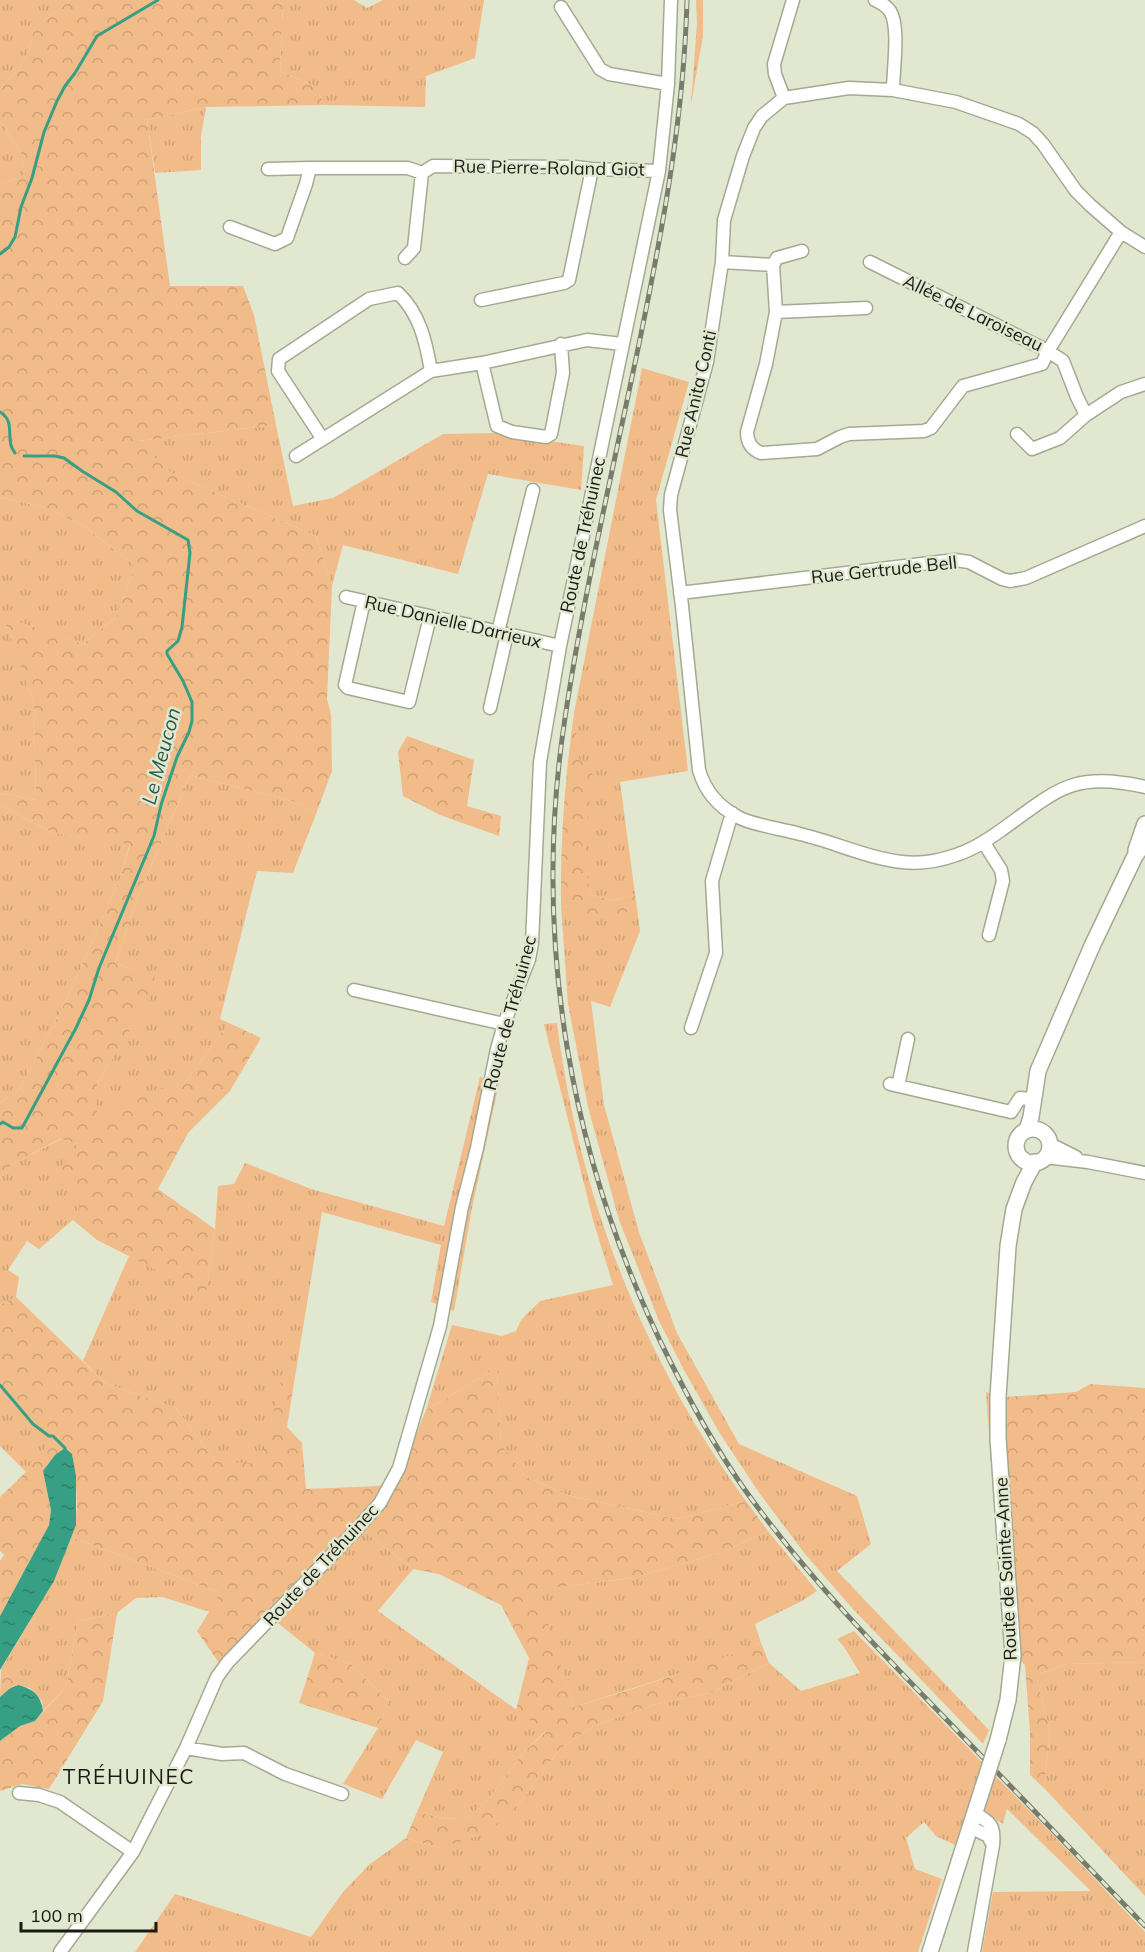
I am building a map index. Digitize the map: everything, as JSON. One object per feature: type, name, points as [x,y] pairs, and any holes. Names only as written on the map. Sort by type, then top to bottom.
[{"type":"main road","name":"Route de Sainte-Anne","points":[[1135,856],[1145,824]]},
{"type":"main road","name":"Route de Sainte-Anne","points":[[1037,1147],[1033,1099],[1038,1071],[1092,946],[1135,856],[1145,842]]},
{"type":"main road","name":"Route de Sainte-Anne","points":[[930,1952],[998,1740],[1008,1700],[1013,1654],[998,1438],[998,1396],[1008,1246],[1007,1215],[1037,1147],[1045,1056]]},
{"type":"street","name":"Route de Tréhuinec","points":[[60,1952],[133,1852],[186,1748],[217,1677],[228,1662],[356,1532],[380,1503],[399,1468],[440,1326],[462,1208],[497,1049],[529,959],[532,943],[540,762],[560,646],[659,171],[668,84],[671,0]]},
{"type":"street","points":[[793,0],[774,64],[775,74],[784,98],[849,88],[893,90],[956,102],[1019,124],[1033,133],[1043,144],[1084,199],[1121,232],[1145,247]]},
{"type":"street","points":[[875,0],[884,4],[891,12],[895,26],[893,90]]},
{"type":"street","points":[[561,7],[600,69],[609,74],[668,84]]},
{"type":"street","name":"Rue Anita Conti","points":[[784,98],[762,116],[750,136],[724,220],[722,262],[707,362],[671,495],[670,510],[702,782],[711,796],[740,818],[887,860],[916,863],[949,857],[984,843],[1040,801],[1061,789],[1078,783],[1115,781],[1145,787]]},
{"type":"street","name":"Rue Pierre-Roland Giot","points":[[423,173],[433,166],[575,167],[592,170],[659,171]]},
{"type":"street","points":[[230,227],[275,244],[284,241],[287,238],[310,168]]},
{"type":"street","points":[[268,169],[408,168],[423,173],[414,248],[405,258]]},
{"type":"street","points":[[481,300],[564,283],[568,279],[592,170]]},
{"type":"street","name":"Allée de Laroiseau","points":[[870,262],[1048,351],[1121,232]]},
{"type":"street","points":[[802,250],[777,258],[772,265],[776,312],[766,364],[747,432],[750,445],[754,450],[761,453],[817,449],[849,434],[924,431],[931,428],[963,386],[1042,364],[1048,351],[1063,361],[1086,415]]},
{"type":"street","points":[[722,262],[772,265]]},
{"type":"street","points":[[322,438],[278,371],[279,359],[369,299],[398,293],[410,305],[426,343],[431,371]]},
{"type":"street","points":[[776,312],[866,308]]},
{"type":"street","points":[[296,456],[431,371],[482,363],[586,340],[622,344]]},
{"type":"street","points":[[482,363],[497,426],[512,432],[546,437],[551,434],[563,373],[561,344]]},
{"type":"street","points":[[1017,435],[1032,449],[1060,438],[1086,415],[1122,392],[1145,384]]},
{"type":"street","points":[[490,708],[502,633],[533,490]]},
{"type":"street","name":"Rue Gertrude Bell","points":[[680,593],[955,560],[969,562],[1010,581],[1026,578],[1145,526]]},
{"type":"street","name":"Rue Danielle Darrieux","points":[[346,597],[560,646]]},
{"type":"street","points":[[364,601],[345,685],[348,688],[409,702],[430,617]]},
{"type":"street","points":[[691,1028],[716,953],[712,881],[732,813]]},
{"type":"street","points":[[984,843],[1001,870],[1003,880],[989,935]]},
{"type":"street","points":[[354,990],[504,1024]]},
{"type":"street","points":[[908,1040],[894,1085],[1011,1112],[1020,1098],[1033,1099]]},
{"type":"street","points":[[1037,1147],[1088,1162],[1145,1173]]},
{"type":"street","points":[[186,1748],[222,1754],[244,1753],[285,1774],[342,1794]]},
{"type":"street","points":[[19,1793],[39,1795],[60,1802],[133,1852]]},
{"type":"street","points":[[972,1820],[988,1836],[993,1845],[974,1952]]},
{"type":"green space","points":[[0,0],[71,0],[35,27],[28,52],[19,69],[0,89]]},
{"type":"green space","points":[[71,0],[292,0],[283,3],[280,71],[316,87],[324,105],[206,107],[147,120],[170,286],[243,286],[254,315],[276,425],[138,441],[171,473],[316,536],[332,586],[327,699],[331,715],[332,771],[316,814],[296,802],[190,775],[138,897],[115,963],[161,980],[97,1084],[97,1120],[126,1100],[187,1080],[229,1023],[261,1038],[230,1091],[188,1133],[158,1189],[215,1229],[206,1295],[97,1240],[73,1220],[81,1203],[58,1172],[79,1144],[60,1139],[11,1165],[0,1178],[0,1103],[20,1089],[66,1001],[121,876],[130,844],[53,833],[0,805],[0,793],[36,800],[34,705],[3,616],[83,644],[116,617],[135,566],[85,527],[50,509],[0,497],[0,185],[25,175],[21,153],[0,121],[0,89],[19,69],[28,52],[35,27]]},
{"type":"green space","points":[[354,0],[367,8],[383,0],[484,0],[475,58],[426,76],[425,107],[324,105],[316,87],[280,71],[283,2]]},
{"type":"green space","points":[[696,0],[703,0],[703,36],[691,104],[697,23]]},
{"type":"green space","points":[[206,107],[201,136],[201,170],[155,173],[147,120]]},
{"type":"green space","points":[[0,121],[21,153],[25,175],[0,185]]},
{"type":"green space","points":[[642,368],[689,382],[656,500],[688,771],[620,782],[635,894],[613,901],[591,895],[586,875],[586,830],[574,713]]},
{"type":"green space","points":[[276,425],[293,506],[333,498],[443,434],[494,433],[584,446],[581,490],[488,474],[458,574],[343,545],[332,586],[316,536],[171,473],[137,441]]},
{"type":"green space","points":[[0,497],[50,509],[85,527],[135,566],[116,617],[83,644],[4,617],[34,705],[36,800],[0,793]]},
{"type":"green space","points":[[574,713],[579,758],[593,775],[586,850],[591,895],[613,901],[635,894],[637,907],[610,921],[561,906],[564,809]]},
{"type":"green space","points":[[407,736],[474,760],[467,806],[501,816],[499,836],[440,815],[403,796],[398,752]]},
{"type":"green space","points":[[190,775],[296,802],[316,814],[293,873],[257,871],[220,1019],[229,1023],[187,1080],[96,1121],[97,1084],[160,980],[115,963],[138,897]]},
{"type":"green space","points":[[0,805],[53,833],[130,843],[121,876],[66,1001],[20,1089],[0,1103]]},
{"type":"green space","points":[[561,906],[610,920],[637,907],[640,931],[610,1007],[591,1001],[604,1105],[639,1232],[677,1333],[739,1444],[857,1496],[871,1544],[837,1571],[989,1730],[983,1744],[852,1608],[805,1554],[760,1494],[719,1432],[659,1321],[619,1220],[588,1107],[568,1004]]},
{"type":"green space","points":[[557,1023],[567,1088],[581,1151],[599,1213],[621,1274],[676,1391],[709,1447],[746,1501],[676,1519],[567,1495],[525,1476],[501,1446],[497,1368],[426,1410],[452,1325],[502,1336],[516,1331],[521,1320],[540,1301],[613,1285],[593,1220],[544,1024]]},
{"type":"green space","points":[[480,1077],[499,1083],[472,1208],[454,1311],[431,1302],[441,1245],[322,1212],[294,1383],[281,1383],[260,1465],[215,1461],[176,1408],[105,1383],[83,1361],[129,1256],[206,1294],[218,1186],[234,1184],[245,1163],[311,1189],[444,1226]]},
{"type":"green space","points":[[61,1139],[79,1144],[81,1203],[73,1220],[39,1249],[27,1241],[8,1270],[19,1277],[16,1297],[0,1305],[0,1178],[11,1165]]},
{"type":"green space","points":[[16,1297],[105,1383],[176,1408],[215,1461],[260,1464],[281,1382],[294,1383],[287,1427],[302,1443],[306,1489],[379,1486],[403,1466],[426,1410],[497,1368],[501,1445],[525,1476],[567,1495],[676,1519],[746,1501],[768,1531],[720,1553],[633,1578],[537,1590],[574,1707],[668,1677],[761,1643],[769,1663],[712,1692],[653,1705],[594,1726],[561,1748],[519,1804],[485,1834],[440,1848],[406,1838],[417,1812],[446,1819],[469,1817],[489,1798],[526,1750],[546,1732],[516,1710],[529,1658],[501,1605],[439,1574],[413,1569],[357,1526],[301,1576],[268,1615],[219,1663],[197,1631],[221,1593],[71,1537],[77,1507],[72,1454],[43,1471],[51,1510],[49,1525],[0,1616],[0,1561],[4,1555],[0,1551],[0,1497],[26,1472],[47,1445],[35,1422],[0,1392],[0,1305]]},
{"type":"green space","points":[[1090,1384],[1145,1388],[1145,1662],[1067,1664],[1036,1675],[1050,1731],[1044,1788],[1030,1775],[1030,1732],[1025,1665],[1004,1645],[986,1392],[1005,1397],[1076,1392]]},
{"type":"green space","points":[[0,1392],[35,1422],[48,1445],[26,1472],[0,1446]]},
{"type":"green space","points":[[357,1526],[413,1569],[378,1611],[546,1731],[526,1750],[489,1798],[469,1817],[446,1819],[417,1812],[443,1752],[416,1740],[382,1799],[343,1784],[378,1728],[389,1702],[351,1664],[315,1653],[268,1615],[301,1576]]},
{"type":"green space","points":[[768,1531],[817,1591],[755,1624],[761,1643],[718,1661],[574,1707],[536,1590],[633,1578],[720,1553]]},
{"type":"green space","points":[[71,1537],[221,1593],[210,1612],[162,1597],[136,1598],[117,1613],[78,1621],[66,1687],[43,1711],[42,1701],[30,1688],[18,1685],[1,1669],[54,1581]]},
{"type":"green space","points":[[117,1613],[103,1701],[49,1789],[22,1784],[0,1791],[0,1741],[20,1726],[35,1721],[66,1687],[78,1621]]},
{"type":"green space","points":[[854,1631],[1145,1932],[1145,1952],[982,1952],[993,1892],[1091,1891],[1007,1809],[1003,1824],[970,1802],[955,1845],[936,1836],[924,1822],[906,1838],[915,1869],[942,1879],[918,1952],[135,1952],[175,1894],[311,1937],[343,1892],[370,1864],[406,1838],[440,1848],[519,1804],[561,1748],[594,1726],[653,1705],[712,1692],[769,1663],[801,1691],[860,1673],[837,1639]]},
{"type":"green space","points":[[315,1653],[351,1664],[389,1702],[378,1728],[299,1703]]},
{"type":"green space","points":[[1145,1662],[1145,1896],[1044,1788],[1050,1731],[1036,1675],[1067,1664]]},
{"type":"green space","points":[[1,1669],[18,1685],[0,1697]]},
{"type":"water","points":[[65,1448],[72,1454],[76,1476],[76,1525],[54,1581],[0,1670],[0,1616],[49,1525],[51,1510],[43,1471],[55,1455]]},
{"type":"water","points":[[18,1685],[28,1688],[35,1694],[43,1711],[35,1721],[20,1726],[0,1741],[0,1697]]},
{"type":"waterway","name":"Le Meucon","points":[[0,254],[9,247],[15,237],[21,207],[32,178],[44,132],[65,86],[97,36],[158,0]]},
{"type":"waterway","name":"Le Meucon","points":[[0,412],[8,421],[10,443],[15,453]]},
{"type":"waterway","name":"Le Meucon","points":[[0,1124],[3,1122],[13,1128],[22,1128],[76,1028],[154,836],[161,805],[192,721],[192,702],[167,654],[167,651],[178,641],[182,627],[190,553],[188,540],[137,511],[116,492],[64,458],[24,456]]},
{"type":"waterway","name":"Le Meucon","points":[[0,1385],[33,1424],[49,1436],[53,1436],[65,1448],[65,1451]]},
{"type":"railway","points":[[687,0],[682,86],[671,171],[657,255],[581,623],[565,718],[556,801],[553,884],[557,967],[567,1049],[584,1130],[607,1209],[636,1287],[689,1399],[741,1485],[797,1558],[845,1612],[1145,1926]]},
{"type":"district","name":"TRÉHUINEC","points":[[129,1777]]}]
